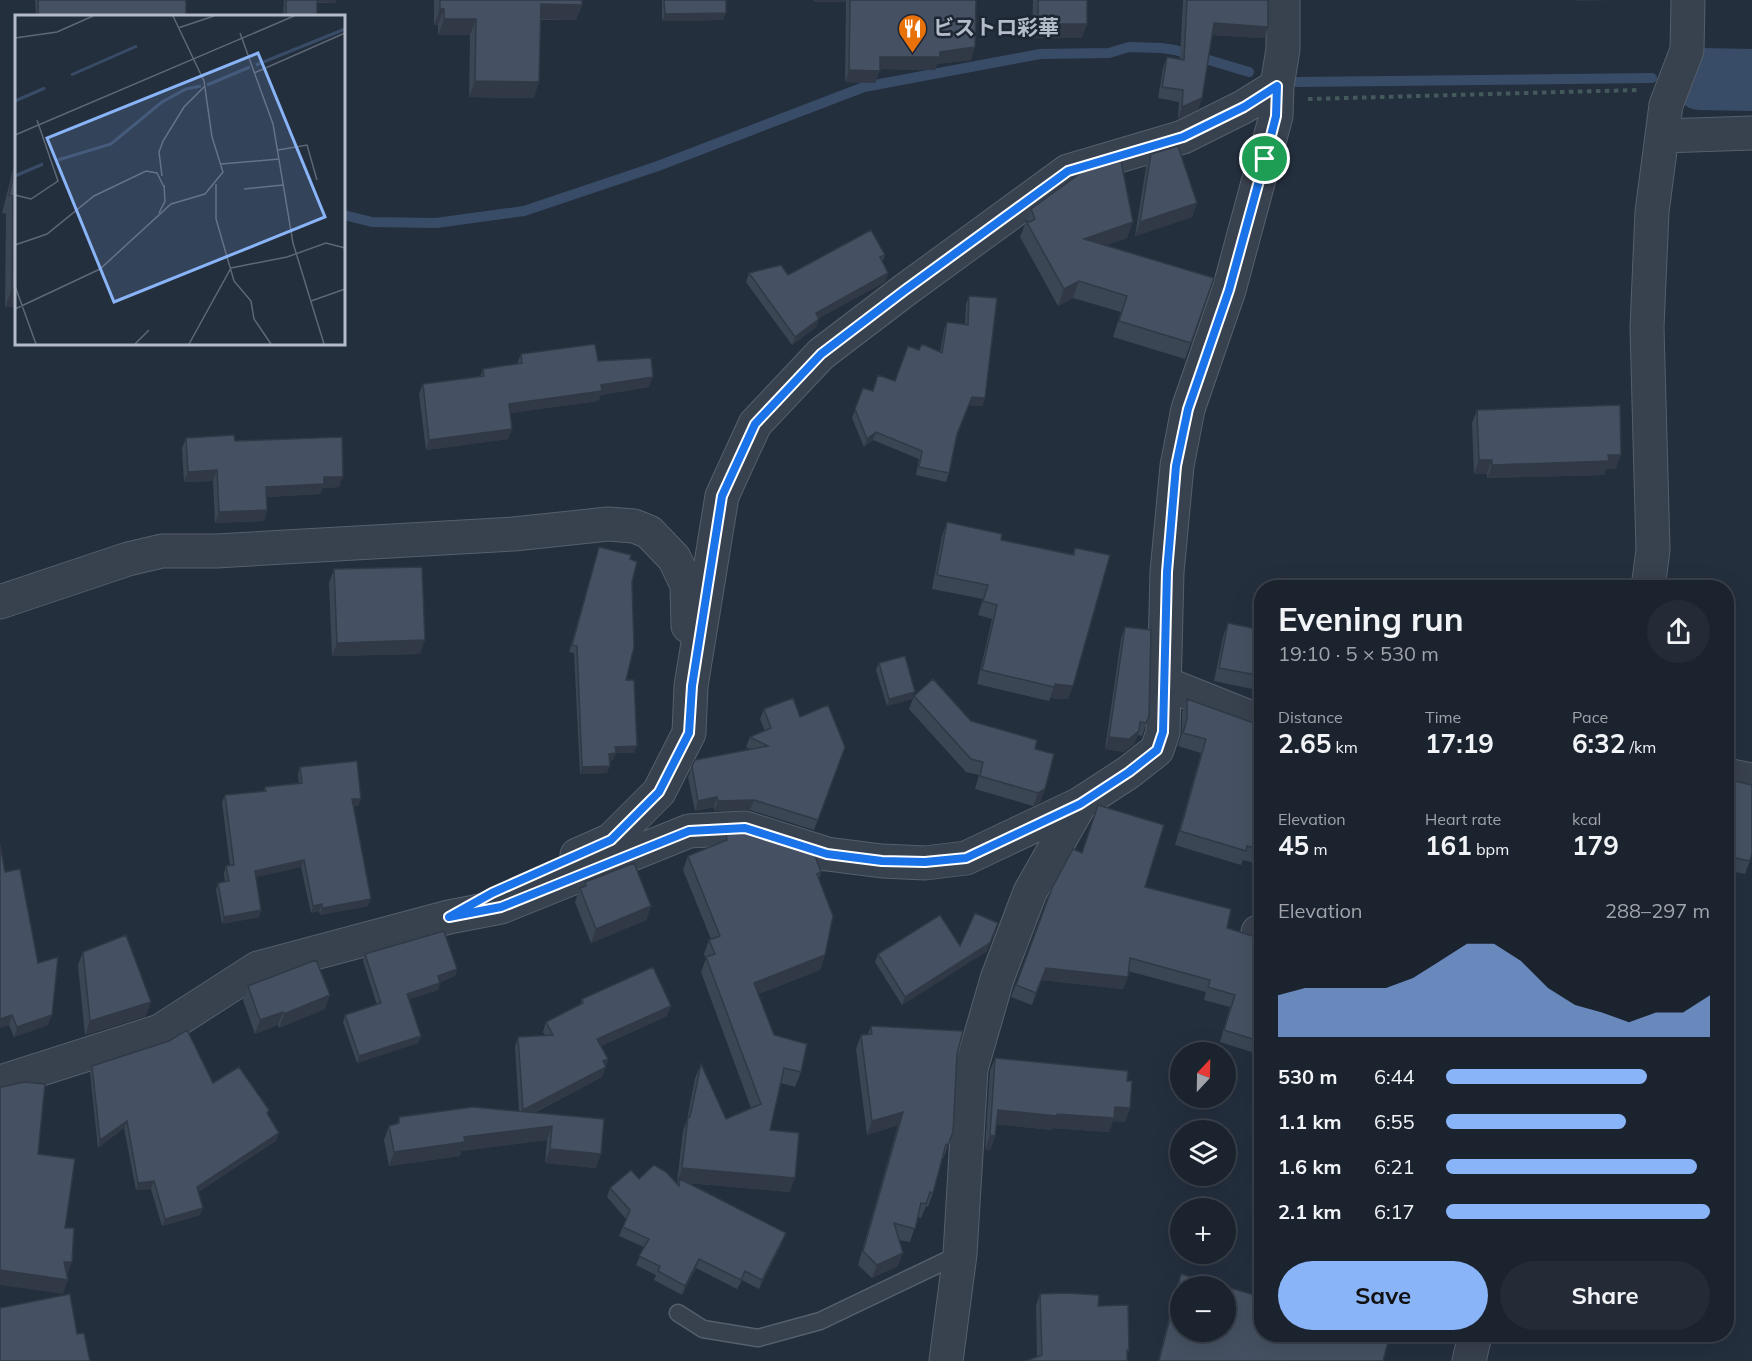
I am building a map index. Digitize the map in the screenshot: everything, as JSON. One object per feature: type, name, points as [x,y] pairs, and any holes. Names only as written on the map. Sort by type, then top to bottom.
[{"type":"street","points":[[0,1082],[160,1031],[258,968],[449,917],[501,907],[689,831],[745,828],[827,854],[882,861],[925,862],[966,858],[1080,804],[1129,772],[1157,750],[1163,732],[1167,572],[1176,466],[1188,409],[1229,290],[1276,116],[1289,93],[1283,49],[1283,0]]},
{"type":"street","points":[[1649,580],[1653,550],[1647,327],[1652,212],[1666,105],[1687,50],[1688,0]]},
{"type":"street","points":[[449,917],[492,893],[611,840],[659,792],[689,733],[692,686],[722,496],[755,424],[821,354],[1068,171],[1183,137],[1244,107],[1289,93]]},
{"type":"street","points":[[1663,136],[1752,133]]},
{"type":"street","points":[[0,602],[128,559],[162,551],[216,551],[514,534],[608,524],[634,526],[649,532],[661,543],[674,558],[687,585],[692,686]]},
{"type":"street","points":[[1164,683],[1254,719]]},
{"type":"street","points":[[1734,777],[1752,780]]},
{"type":"street","points":[[946,1361],[960,1254],[971,1069],[997,979],[1030,892],[1080,804]]},
{"type":"street","points":[[1469,1361],[1473,1342]]},
{"type":"lane","points":[[678,1313],[703,1329],[758,1338],[820,1321],[960,1254]]},
{"type":"path","points":[[1289,93],[1646,90],[1670,95]]},
{"type":"building","points":[[38,0],[186,0],[186,15],[38,15]]},
{"type":"building","points":[[286,0],[317,0],[317,15],[286,15]]},
{"type":"building","points":[[440,0],[582,0],[582,5],[541,4],[539,82],[475,81],[476,19],[444,19],[444,9],[440,9]]},
{"type":"building","points":[[664,0],[726,0],[726,13],[665,14]]},
{"type":"building","points":[[850,0],[976,0],[975,47],[940,52],[940,57],[880,57],[880,71],[849,70]]},
{"type":"building","points":[[1038,0],[1087,0],[1087,24],[1038,24]]},
{"type":"building","points":[[1187,0],[1268,0],[1268,27],[1214,23],[1202,98],[1182,107],[1183,90],[1162,87],[1167,57],[1184,60]]},
{"type":"building","points":[[1178,146],[1197,203],[1140,222],[1151,154]]},
{"type":"building","points":[[1121,161],[1133,222],[1084,239],[1214,278],[1191,343],[1119,321],[1127,296],[1079,281],[1064,289],[1026,221],[1030,222],[1035,219],[1031,209],[1082,172]]},
{"type":"building","points":[[15,168],[15,289],[12,289],[13,196],[9,195]]},
{"type":"building","points":[[871,230],[885,255],[880,257],[888,273],[816,313],[819,319],[795,337],[749,273],[781,265],[788,275]]},
{"type":"building","points":[[969,296],[997,298],[985,398],[972,397],[957,434],[949,473],[919,467],[922,451],[876,432],[867,439],[855,409],[863,388],[873,391],[878,375],[895,381],[908,346],[919,350],[922,344],[942,353],[947,322],[968,325]]},
{"type":"building","points":[[595,344],[598,361],[651,358],[653,377],[601,385],[602,391],[509,404],[512,429],[429,440],[423,384],[484,376],[483,369],[522,363],[521,354]]},
{"type":"building","points":[[1620,405],[1621,455],[1608,455],[1609,461],[1492,465],[1492,460],[1479,460],[1477,410]]},
{"type":"building","points":[[234,435],[235,441],[342,437],[343,477],[324,477],[324,484],[266,487],[267,510],[219,512],[217,470],[188,472],[186,438]]},
{"type":"building","points":[[947,522],[1002,534],[1001,540],[1074,555],[1075,548],[1110,555],[1073,686],[1055,684],[1054,687],[982,670],[997,605],[983,601],[988,585],[937,575]]},
{"type":"building","points":[[599,547],[631,555],[630,559],[637,562],[632,582],[634,647],[626,680],[634,680],[637,746],[615,747],[616,753],[609,754],[610,766],[582,767],[577,646],[572,645]]},
{"type":"building","points":[[422,567],[425,640],[337,643],[334,569]]},
{"type":"building","points":[[1228,623],[1254,628],[1254,675],[1219,668]]},
{"type":"building","points":[[1125,627],[1151,630],[1149,716],[1146,723],[1140,722],[1139,731],[1129,739],[1109,737]]},
{"type":"building","points":[[905,656],[915,692],[889,699],[879,663]]},
{"type":"building","points":[[933,679],[971,721],[1037,740],[1035,749],[1054,754],[1045,789],[1038,793],[980,776],[983,762],[971,759],[914,696]]},
{"type":"building","points":[[793,698],[800,717],[828,705],[845,747],[818,820],[754,800],[718,801],[717,797],[698,801],[692,766],[695,760],[768,746],[750,737],[771,728],[764,709]]},
{"type":"building","points":[[1187,699],[1254,723],[1254,848],[1247,846],[1246,851],[1180,831],[1206,739],[1183,733],[1187,719]]},
{"type":"building","points":[[357,761],[361,799],[352,799],[371,899],[322,908],[322,904],[313,906],[304,860],[255,871],[261,910],[224,917],[218,883],[229,881],[226,866],[234,865],[225,795],[266,791],[265,787],[302,783],[300,767]]},
{"type":"building","points":[[1734,781],[1752,785],[1750,861],[1734,858]]},
{"type":"building","points":[[1098,805],[1164,825],[1145,887],[1231,909],[1227,928],[1254,936],[1254,1039],[1224,1030],[1235,995],[1208,987],[1210,980],[1130,958],[1128,977],[1046,968],[1036,993],[1016,985],[1052,888],[1073,849],[1082,853]]},
{"type":"building","points":[[748,832],[814,853],[821,872],[817,874],[833,916],[825,955],[754,983],[774,1035],[807,1044],[801,1072],[784,1068],[770,1130],[799,1133],[795,1178],[682,1168],[688,1117],[690,1117],[701,1064],[726,1119],[761,1104],[706,957],[715,954],[709,940],[720,936],[688,856],[727,840],[726,834]]},
{"type":"building","points":[[0,845],[5,872],[20,869],[38,963],[58,957],[52,1015],[17,1027],[12,1015],[0,1019]]},
{"type":"building","points":[[634,863],[651,906],[596,929],[580,888],[586,886],[585,882]]},
{"type":"building","points":[[975,913],[998,923],[990,943],[905,997],[878,954],[940,915],[960,946]]},
{"type":"building","points":[[444,931],[457,969],[438,976],[440,983],[407,994],[421,1036],[359,1056],[345,1015],[381,1003],[365,954]]},
{"type":"building","points":[[126,935],[151,1002],[90,1021],[83,952]]},
{"type":"building","points":[[316,960],[330,995],[284,1014],[283,1012],[260,1020],[248,986]]},
{"type":"building","points":[[653,967],[671,1006],[597,1039],[608,1059],[603,1061],[606,1067],[523,1110],[518,1037],[553,1035],[546,1022],[583,1003],[582,999]]},
{"type":"building","points":[[871,1026],[963,1031],[957,1054],[953,1132],[948,1145],[946,1144],[933,1193],[930,1192],[926,1204],[921,1203],[915,1229],[894,1223],[903,1253],[877,1265],[863,1251],[903,1112],[872,1121],[861,1035],[872,1034]]},
{"type":"building","points":[[187,1030],[213,1083],[239,1067],[269,1110],[267,1113],[279,1133],[197,1187],[203,1208],[165,1219],[154,1181],[138,1183],[127,1121],[100,1140],[92,1066],[169,1041]]},
{"type":"building","points":[[995,1058],[1128,1071],[1127,1081],[1132,1081],[1130,1108],[1115,1107],[1114,1118],[1057,1114],[1057,1116],[998,1110],[995,1136],[990,1135]]},
{"type":"building","points":[[24,1082],[45,1084],[38,1154],[75,1159],[65,1228],[74,1228],[72,1262],[64,1262],[68,1280],[0,1270],[0,1086]]},
{"type":"building","points":[[473,1107],[604,1119],[601,1154],[550,1149],[552,1126],[464,1137],[465,1142],[394,1152],[389,1126],[399,1123],[399,1117]]},
{"type":"building","points":[[654,1165],[666,1172],[679,1186],[680,1179],[786,1233],[762,1280],[745,1271],[741,1280],[699,1259],[685,1286],[658,1271],[660,1266],[639,1256],[649,1239],[623,1227],[630,1210],[610,1188],[631,1170],[639,1179]]},
{"type":"building","points":[[1236,1290],[1254,1295],[1254,1342],[1388,1342],[1383,1361],[1159,1361],[1170,1318],[1170,1342],[1236,1342]]},
{"type":"building","points":[[70,1294],[77,1334],[84,1333],[90,1361],[0,1361],[0,1308]]},
{"type":"building","points":[[1040,1294],[1099,1295],[1098,1306],[1128,1305],[1129,1350],[1127,1350],[1127,1361],[1026,1361],[1042,1355]]},
{"type":"waterway","points":[[345,215],[372,222],[436,223],[524,211],[658,166],[864,87],[1040,54],[1109,53],[1129,47],[1161,48],[1249,72]]},
{"type":"waterway","points":[[1297,82],[1652,78]]},
{"type":"waterway","points":[[1701,79],[1752,80]]},
{"type":"place","name":"ビストロ彩華","points":[[912,54]]},
{"type":"route","points":[[1277,86],[1276,116],[1265,159],[1229,290],[1188,409],[1176,466],[1167,572],[1163,732],[1157,750],[1129,772],[1080,804],[966,858],[925,862],[882,861],[827,854],[745,828],[689,831],[501,907],[449,917],[492,893],[611,840],[659,792],[689,733],[692,686],[722,496],[755,424],[821,354],[1068,171],[1183,137],[1244,107],[1277,86]]}]
